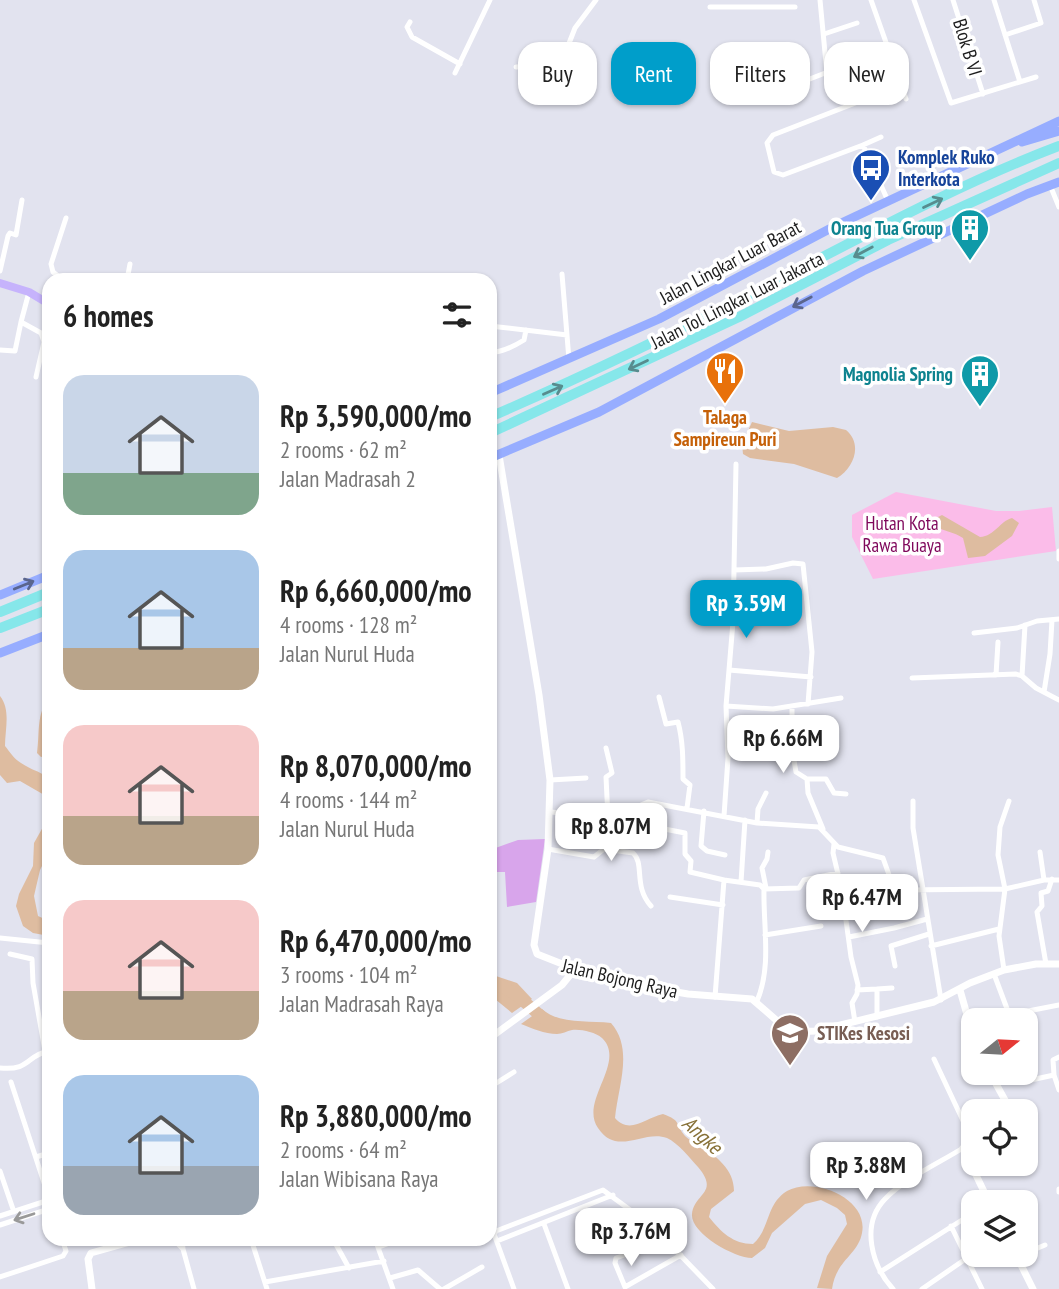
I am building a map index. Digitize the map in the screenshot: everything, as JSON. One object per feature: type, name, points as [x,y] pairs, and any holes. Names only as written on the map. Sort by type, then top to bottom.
[{"type":"highway","name":"Jalan Tol Lingkar Luar Jakarta","points":[[497,414],[560,387],[706,316],[897,219],[1059,146]]},
{"type":"highway","name":"Jalan Tol Lingkar Luar Jakarta","points":[[497,430],[739,317],[888,240],[1059,163]]},
{"type":"highway","points":[[0,612],[42,595]]},
{"type":"highway","points":[[0,628],[42,612]]},
{"type":"main road","name":"Jalan Lingkar Luar Barat","points":[[497,390],[659,319],[835,226],[1059,121]]},
{"type":"main road","points":[[1017,143],[1059,131]]},
{"type":"main road","points":[[497,456],[599,412],[863,271],[1057,184]]},
{"type":"main road","points":[[0,283],[29,292],[42,300]]},
{"type":"main road","points":[[0,594],[42,578]]},
{"type":"main road","points":[[0,653],[42,637]]},
{"type":"street","points":[[455,73],[490,0]]},
{"type":"street","points":[[570,42],[575,28],[596,0]]},
{"type":"street","points":[[753,0],[754,8]]},
{"type":"street","points":[[820,0],[825,42]]},
{"type":"street","points":[[871,0],[885,42]]},
{"type":"street","points":[[914,0],[949,101],[953,103],[1036,77]]},
{"type":"street","name":"Blok B VI","points":[[953,0],[983,94]]},
{"type":"street","points":[[994,0],[1020,82]]},
{"type":"street","points":[[1005,35],[1041,23],[1034,0]]},
{"type":"street","points":[[710,7],[795,6]]},
{"type":"street","points":[[410,22],[407,27],[412,37],[460,64]]},
{"type":"street","points":[[824,34],[857,23]]},
{"type":"street","points":[[852,105],[773,135],[767,143],[774,172],[783,175],[881,137]]},
{"type":"street","points":[[863,145],[888,202]]},
{"type":"street","points":[[1057,184],[1059,207]]},
{"type":"street","points":[[0,271],[9,233],[16,235],[22,200]]},
{"type":"street","points":[[54,273],[51,264],[66,218]]},
{"type":"street","points":[[128,273],[130,264]]},
{"type":"street","points":[[562,274],[569,360]]},
{"type":"street","points":[[0,349],[15,351],[29,292]]},
{"type":"street","points":[[21,322],[42,335]]},
{"type":"street","points":[[497,327],[567,335]]},
{"type":"street","points":[[497,352],[508,350],[524,340],[526,330]]},
{"type":"street","points":[[36,377],[42,342]]},
{"type":"street","points":[[724,816],[728,758],[726,706],[733,622],[736,464]]},
{"type":"street","name":"Jalan Bojong Raya","points":[[497,473],[540,695],[550,780],[548,849],[535,951],[542,958],[575,969],[648,987],[757,1001]]},
{"type":"street","points":[[1059,551],[1059,559]]},
{"type":"street","points":[[734,570],[803,564],[812,652],[808,704]]},
{"type":"street","points":[[974,633],[1055,620],[1044,692]]},
{"type":"street","points":[[1022,676],[1024,625]]},
{"type":"street","points":[[996,675],[998,642]]},
{"type":"street","points":[[729,670],[811,677]]},
{"type":"street","points":[[912,678],[1022,676],[1059,700]]},
{"type":"street","points":[[660,697],[666,724],[678,722],[681,733],[683,779],[690,785],[687,808]]},
{"type":"street","points":[[726,706],[748,709],[792,707],[841,698]]},
{"type":"street","points":[[792,707],[792,749],[796,772],[807,779],[826,779],[834,793],[846,794]]},
{"type":"street","points":[[606,748],[612,773],[606,777],[608,818]]},
{"type":"street","points":[[550,780],[586,778]]},
{"type":"street","points":[[807,779],[808,793],[823,829],[832,842],[843,849],[883,858],[895,889],[1005,889],[1056,879]]},
{"type":"street","points":[[758,822],[758,809],[766,793]]},
{"type":"street","points":[[913,801],[913,828],[941,1000]]},
{"type":"street","points":[[1004,970],[999,929],[1005,889],[998,855],[1000,827],[1009,801]]},
{"type":"street","points":[[638,822],[641,805],[645,802],[758,822],[823,829]]},
{"type":"street","points":[[704,811],[701,846],[725,855]]},
{"type":"street","points":[[551,812],[638,822],[655,829],[685,833],[685,854],[691,861],[690,872],[724,880],[765,888],[799,888],[804,880],[838,873]]},
{"type":"street","points":[[741,882],[745,820]]},
{"type":"street","points":[[832,842],[857,990],[852,1003],[855,1022]]},
{"type":"street","points":[[548,849],[594,857],[604,849],[633,853],[638,858],[641,894],[651,906]]},
{"type":"street","points":[[768,852],[762,868],[765,888],[765,976],[757,1001],[790,1032],[816,1031],[941,1000],[970,983],[1004,970],[1059,964]]},
{"type":"street","points":[[1040,852],[1044,880]]},
{"type":"street","points":[[1046,964],[1037,912],[1042,906],[1041,893],[1048,891],[1056,879]]},
{"type":"street","points":[[715,997],[724,880]]},
{"type":"street","points":[[670,897],[723,905]]},
{"type":"street","points":[[849,937],[927,919]]},
{"type":"street","points":[[765,935],[821,926]]},
{"type":"street","points":[[932,946],[999,929]]},
{"type":"street","points":[[895,966],[891,946],[929,934]]},
{"type":"street","points":[[0,937],[42,942]]},
{"type":"street","points":[[10,954],[32,959],[33,983],[42,1027]]},
{"type":"street","points":[[497,1033],[562,985],[575,969]]},
{"type":"street","points":[[994,974],[1007,1008]]},
{"type":"street","points":[[857,990],[892,988]]},
{"type":"street","points":[[877,989],[877,1017]]},
{"type":"street","points":[[960,990],[966,1008]]},
{"type":"street","points":[[1038,1009],[1059,1005]]},
{"type":"street","points":[[0,1068],[24,1066],[42,1053]]},
{"type":"street","points":[[1059,1057],[1053,1060],[1059,1090]]},
{"type":"street","points":[[933,1059],[961,1117]]},
{"type":"street","points":[[497,1083],[514,1072]]},
{"type":"street","points":[[1038,1078],[1054,1075]]},
{"type":"street","points":[[11,1082],[42,1176]]},
{"type":"street","points":[[893,1289],[880,1272],[872,1250],[871,1239],[877,1208],[894,1192],[961,1149]]},
{"type":"street","points":[[36,1157],[42,1155]]},
{"type":"street","points":[[0,1171],[13,1212]]},
{"type":"street","points":[[497,1231],[599,1190],[607,1191],[666,1240],[713,1289]]},
{"type":"street","points":[[514,1289],[497,1241],[612,1195]]},
{"type":"street","points":[[0,1216],[42,1202]]},
{"type":"street","points":[[0,1225],[42,1211]]},
{"type":"street","points":[[880,1272],[961,1220]]},
{"type":"street","points":[[544,1224],[568,1289]]},
{"type":"street","points":[[951,1226],[961,1246]]},
{"type":"street","points":[[666,1240],[616,1258],[615,1263],[624,1287],[629,1287],[681,1255]]},
{"type":"street","points":[[1038,1248],[1045,1245]]},
{"type":"street","points":[[0,1277],[63,1256],[66,1251],[64,1246]]},
{"type":"street","points":[[92,1289],[88,1262],[91,1253],[116,1246]]},
{"type":"street","points":[[179,1246],[183,1250]]},
{"type":"street","points":[[183,1246],[194,1289]]},
{"type":"street","points":[[253,1246],[266,1286],[384,1261]]},
{"type":"street","points":[[337,1246],[349,1268]]},
{"type":"street","points":[[379,1247],[393,1289]]},
{"type":"street","points":[[922,1289],[961,1262]]},
{"type":"street","points":[[390,1278],[418,1270],[442,1289],[482,1267]]},
{"type":"street","points":[[971,1267],[982,1289]]},
{"type":"street","points":[[1025,1267],[1033,1289]]},
{"type":"shaded area","points":[[752,422],[789,431],[833,427],[846,430],[854,442],[852,462],[837,478],[794,464],[750,458],[743,454],[742,444],[751,441],[750,434],[747,433]]},
{"type":"shaded area","points":[[942,515],[980,537],[990,534],[1012,518],[1019,523],[1012,536],[985,556],[968,558],[963,538],[934,526],[934,519]]},
{"type":"shaded area","points":[[0,696],[6,713],[5,746],[19,761],[42,774],[42,794],[20,781],[7,783],[0,775]]},
{"type":"shaded area","points":[[42,710],[41,757],[37,753]]},
{"type":"shaded area","points":[[42,829],[42,866],[34,896],[38,916],[42,918],[42,935],[33,933],[23,926],[16,906],[33,866],[34,843]]},
{"type":"shaded area","points":[[545,839],[536,902],[507,907],[505,872],[497,872],[497,848],[518,840]]},
{"type":"shaded area","points":[[497,976],[517,983],[532,999],[512,1013],[497,1001]]},
{"type":"shaded area","points":[[542,1009],[566,1020],[611,1023],[622,1044],[623,1056],[615,1118],[621,1123],[632,1125],[663,1114],[669,1116],[687,1137],[723,1164],[731,1176],[734,1191],[711,1209],[709,1217],[728,1236],[739,1242],[753,1244],[763,1231],[775,1203],[787,1191],[798,1187],[824,1188],[848,1200],[862,1221],[862,1233],[860,1241],[838,1271],[832,1289],[817,1288],[827,1256],[847,1224],[845,1215],[821,1200],[805,1204],[772,1233],[765,1248],[752,1258],[735,1254],[715,1243],[698,1229],[693,1221],[694,1207],[707,1182],[698,1167],[680,1147],[667,1138],[658,1136],[622,1142],[605,1136],[598,1128],[594,1106],[607,1070],[608,1048],[602,1038],[588,1031],[572,1030],[552,1034],[521,1024]]},
{"type":"green space","name":"Hutan Kota Rawa Buaya","points":[[896,492],[996,511],[1052,507],[1056,551],[873,579],[852,537],[852,515]]},
{"type":"waterway","name":"Angke","points":[[497,984],[514,993],[549,1023]]},
{"type":"place","name":"Komplek Ruko Interkota","points":[[871,202]]},
{"type":"place","name":"Orang Tua Group","points":[[970,262]]},
{"type":"place","name":"Talaga Sampireun Puri","points":[[725,405]]},
{"type":"place","name":"Magnolia Spring","points":[[980,408]]},
{"type":"place","name":"STIKes Kesosi","points":[[790,1067]]}]
